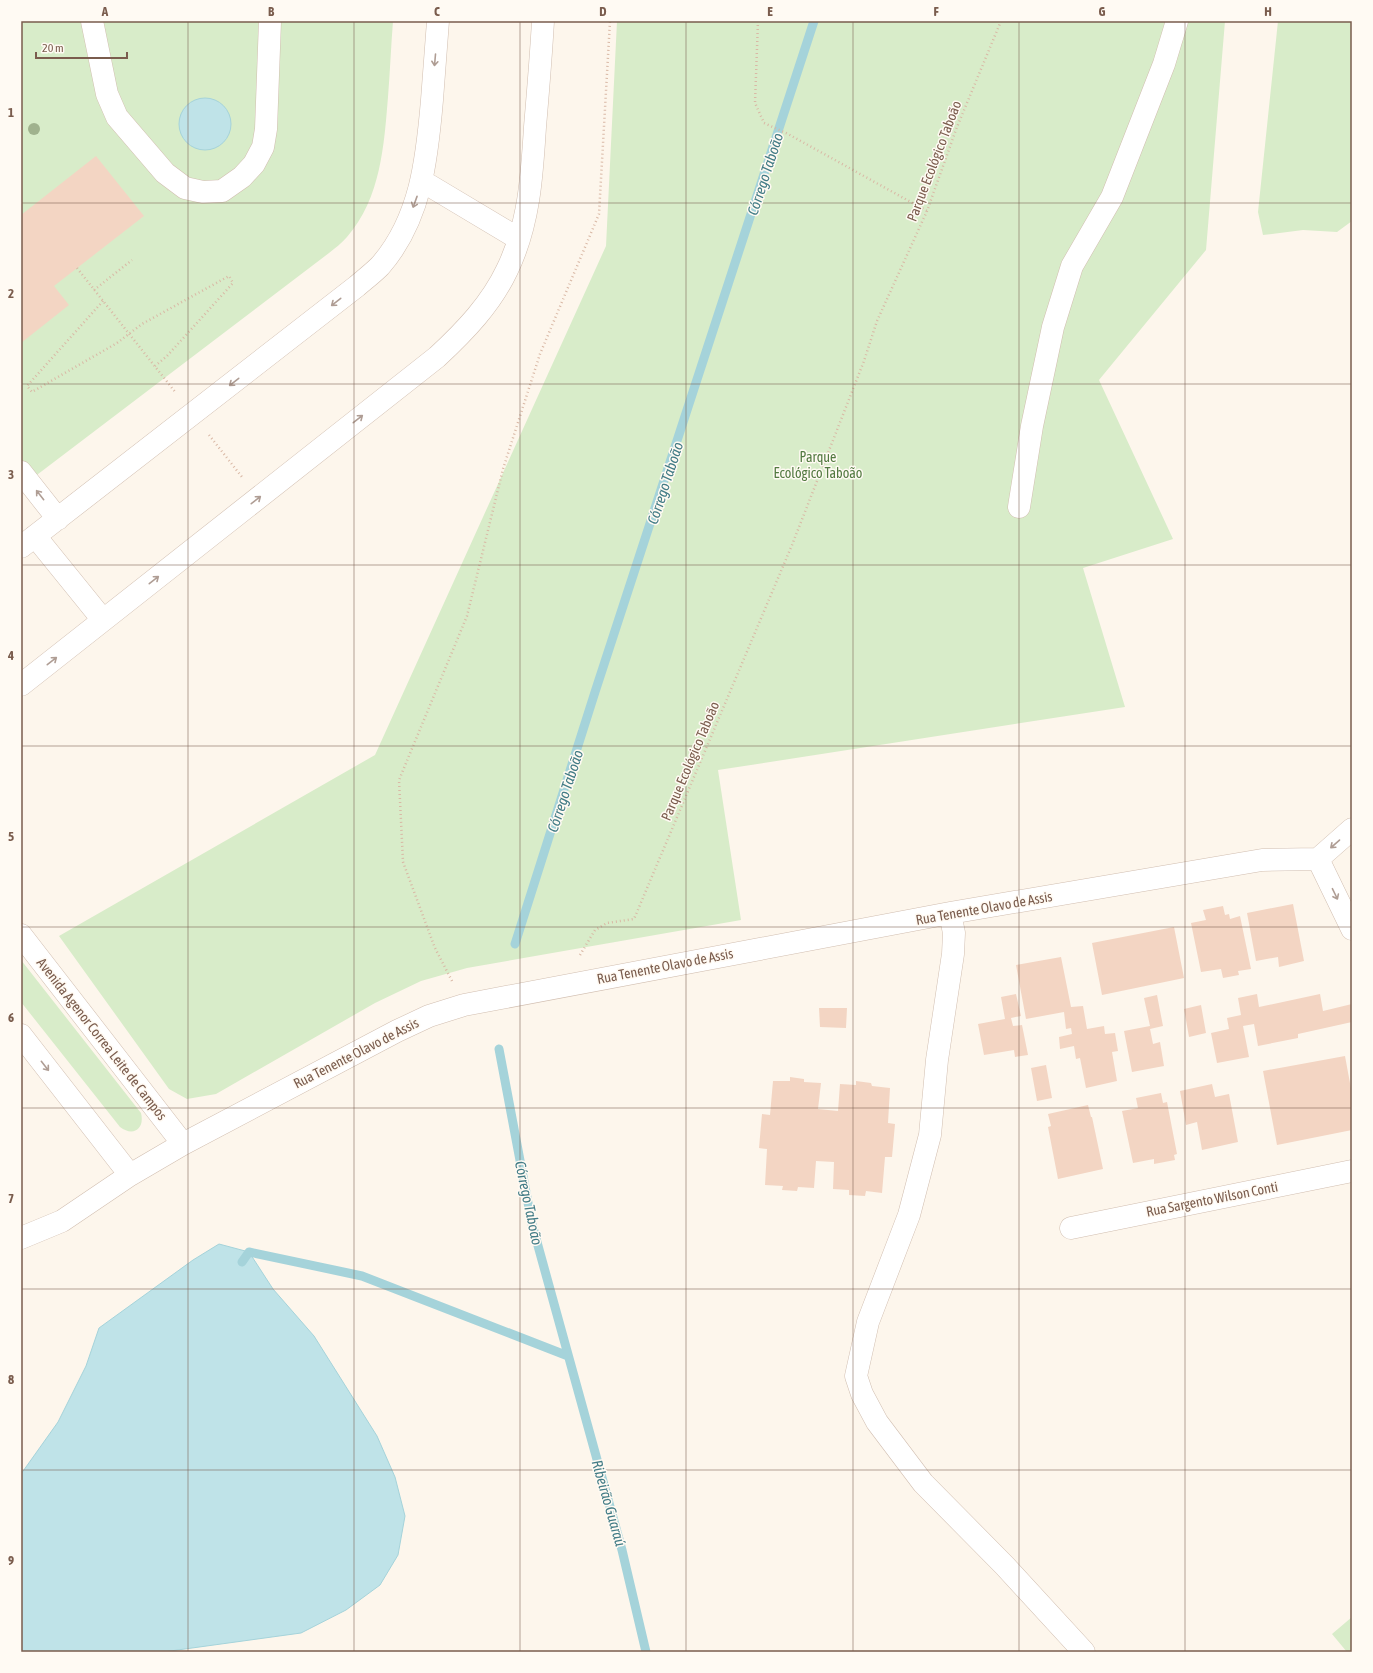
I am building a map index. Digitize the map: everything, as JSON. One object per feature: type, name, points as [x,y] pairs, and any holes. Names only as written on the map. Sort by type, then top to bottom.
[{"type":"street","points":[[92,21],[107,94],[117,117],[165,173],[185,188],[203,192],[222,191],[242,177],[254,164],[263,146],[266,128],[270,21]]},
{"type":"street","points":[[103,620],[28,542],[339,301],[380,266],[398,240],[410,215],[422,181],[428,146],[438,21]]},
{"type":"street","points":[[21,685],[443,352],[466,330],[488,303],[508,270],[519,239],[528,206],[532,173],[543,21]]},
{"type":"street","points":[[1019,507],[1032,426],[1053,327],[1072,266],[1112,197],[1164,64],[1177,21]]},
{"type":"street","points":[[422,181],[519,239]]},
{"type":"street","points":[[21,472],[58,519]]},
{"type":"street","points":[[1352,829],[1318,859],[1352,929]]},
{"type":"street","name":"Rua Tenente Olavo de Assis","points":[[21,1238],[62,1221],[130,1175],[182,1144],[397,1031],[429,1016],[464,1005],[950,913],[1262,860],[1318,859]]},
{"type":"street","points":[[950,913],[954,933],[953,954],[937,1060],[930,1135],[909,1215],[868,1322],[856,1376],[862,1394],[877,1422],[923,1483],[1005,1566],[1084,1652]]},
{"type":"street","name":"Avenida Agenor Correa Leite de Campos","points":[[21,935],[182,1144]]},
{"type":"street","points":[[21,1036],[130,1175]]},
{"type":"street","name":"Rua Sargento Wilson Conti","points":[[1071,1228],[1352,1171]]},
{"type":"path","points":[[464,1005],[435,948],[403,862],[399,780],[467,616],[503,469],[540,354],[599,214],[610,21]]},
{"type":"path","points":[[758,21],[754,103],[764,123],[788,134],[927,211]]},
{"type":"path","name":"Parque Ecológico Taboão","points":[[562,986],[595,930],[607,923],[634,919],[792,545],[864,361],[877,321],[927,211],[957,127],[1001,21]]},
{"type":"path","points":[[94,290],[132,260]]},
{"type":"path","points":[[77,268],[94,290],[103,301],[129,334],[154,364],[167,356],[233,283],[229,276],[142,324],[129,334],[117,343],[32,392],[27,386],[103,301]]},
{"type":"green space","points":[[21,21],[393,21],[385,134],[379,170],[367,205],[358,222],[347,237],[329,253],[21,487]]},
{"type":"green space","name":"Parque Ecológico Taboão","points":[[617,21],[1225,21],[1206,250],[1099,380],[1173,539],[1083,568],[1125,707],[718,770],[741,920],[467,968],[421,981],[375,1003],[216,1094],[187,1099],[169,1089],[59,936],[375,755],[606,246]]},
{"type":"green space","points":[[1278,21],[1352,21],[1352,221],[1337,232],[1303,230],[1263,235],[1258,212]]},
{"type":"green space","points":[[21,960],[141,1113],[142,1119],[140,1127],[137,1130],[129,1131],[120,1127],[21,1002]]},
{"type":"green space","points":[[1352,1617],[1352,1652],[1347,1652],[1332,1634]]},
{"type":"water","points":[[205,98],[215,100],[223,106],[229,114],[231,124],[229,134],[223,142],[215,148],[205,150],[195,148],[187,142],[181,134],[179,124],[181,114],[187,106],[195,100]]},
{"type":"water","points":[[219,1244],[249,1252],[273,1289],[314,1336],[377,1436],[395,1477],[405,1516],[398,1555],[380,1585],[346,1610],[301,1633],[163,1652],[21,1652],[21,1474],[58,1422],[86,1366],[99,1328],[193,1260]]},
{"type":"building","points":[[96,156],[144,216],[54,286],[69,305],[21,343],[21,215]]},
{"type":"building","points":[[1293,904],[1304,961],[1279,967],[1278,957],[1256,961],[1247,913]]},
{"type":"building","points":[[1223,906],[1225,915],[1229,914],[1230,919],[1240,916],[1251,969],[1238,971],[1239,975],[1223,978],[1221,969],[1201,972],[1191,923],[1206,920],[1203,910]]},
{"type":"building","points":[[1174,927],[1184,978],[1102,995],[1092,943]]},
{"type":"building","points":[[1061,957],[1071,1007],[1083,1006],[1087,1029],[1104,1026],[1105,1034],[1115,1033],[1118,1051],[1112,1052],[1117,1081],[1086,1088],[1080,1058],[1076,1059],[1074,1046],[1060,1049],[1059,1037],[1072,1034],[1071,1028],[1066,1029],[1064,1012],[1026,1019],[1016,965]]},
{"type":"building","points":[[1016,994],[1021,1016],[1011,1018],[1013,1026],[1022,1025],[1028,1055],[1015,1057],[1014,1050],[984,1055],[978,1024],[1005,1019],[1001,997]]},
{"type":"building","points":[[1257,994],[1259,1007],[1320,994],[1323,1011],[1352,1004],[1352,1022],[1298,1034],[1298,1038],[1258,1046],[1254,1024],[1243,1026],[1249,1057],[1217,1063],[1211,1033],[1229,1029],[1227,1018],[1241,1015],[1238,998]]},
{"type":"building","points":[[1157,995],[1163,1026],[1150,1029],[1153,1044],[1160,1042],[1164,1066],[1132,1072],[1124,1031],[1150,1026],[1144,998]]},
{"type":"building","points":[[1201,1005],[1206,1033],[1189,1037],[1184,1009]]},
{"type":"building","points":[[819,1008],[847,1008],[846,1028],[820,1027]]},
{"type":"building","points":[[1345,1056],[1352,1094],[1352,1130],[1277,1145],[1263,1071]]},
{"type":"building","points":[[1046,1065],[1052,1098],[1037,1101],[1031,1068]]},
{"type":"building","points":[[790,1077],[804,1079],[804,1082],[821,1083],[818,1109],[838,1111],[840,1084],[856,1085],[856,1081],[871,1083],[872,1086],[890,1088],[888,1123],[895,1124],[892,1157],[885,1157],[882,1193],[866,1191],[865,1196],[849,1195],[849,1190],[833,1189],[834,1162],[816,1161],[814,1188],[798,1187],[797,1191],[782,1190],[783,1186],[765,1185],[767,1149],[759,1148],[762,1114],[770,1115],[773,1081],[790,1081]]},
{"type":"building","points":[[1212,1084],[1215,1097],[1229,1094],[1238,1142],[1202,1150],[1197,1122],[1186,1125],[1180,1091]]},
{"type":"building","points":[[1161,1093],[1163,1103],[1167,1102],[1177,1154],[1174,1155],[1175,1160],[1154,1164],[1154,1159],[1133,1163],[1122,1111],[1138,1108],[1136,1098]]},
{"type":"building","points":[[1088,1105],[1103,1169],[1058,1179],[1048,1127],[1051,1126],[1048,1114]]},
{"type":"waterway","name":"Córrego Taboão","points":[[515,944],[595,692],[814,21]]},
{"type":"waterway","name":"Córrego Taboão","points":[[499,1049],[532,1224],[622,1550],[646,1652]]},
{"type":"waterway","points":[[242,1262],[249,1252],[362,1276],[568,1356]]},
{"type":"water label","name":"Ribeirão Guaraú","points":[[609,1503]]}]
